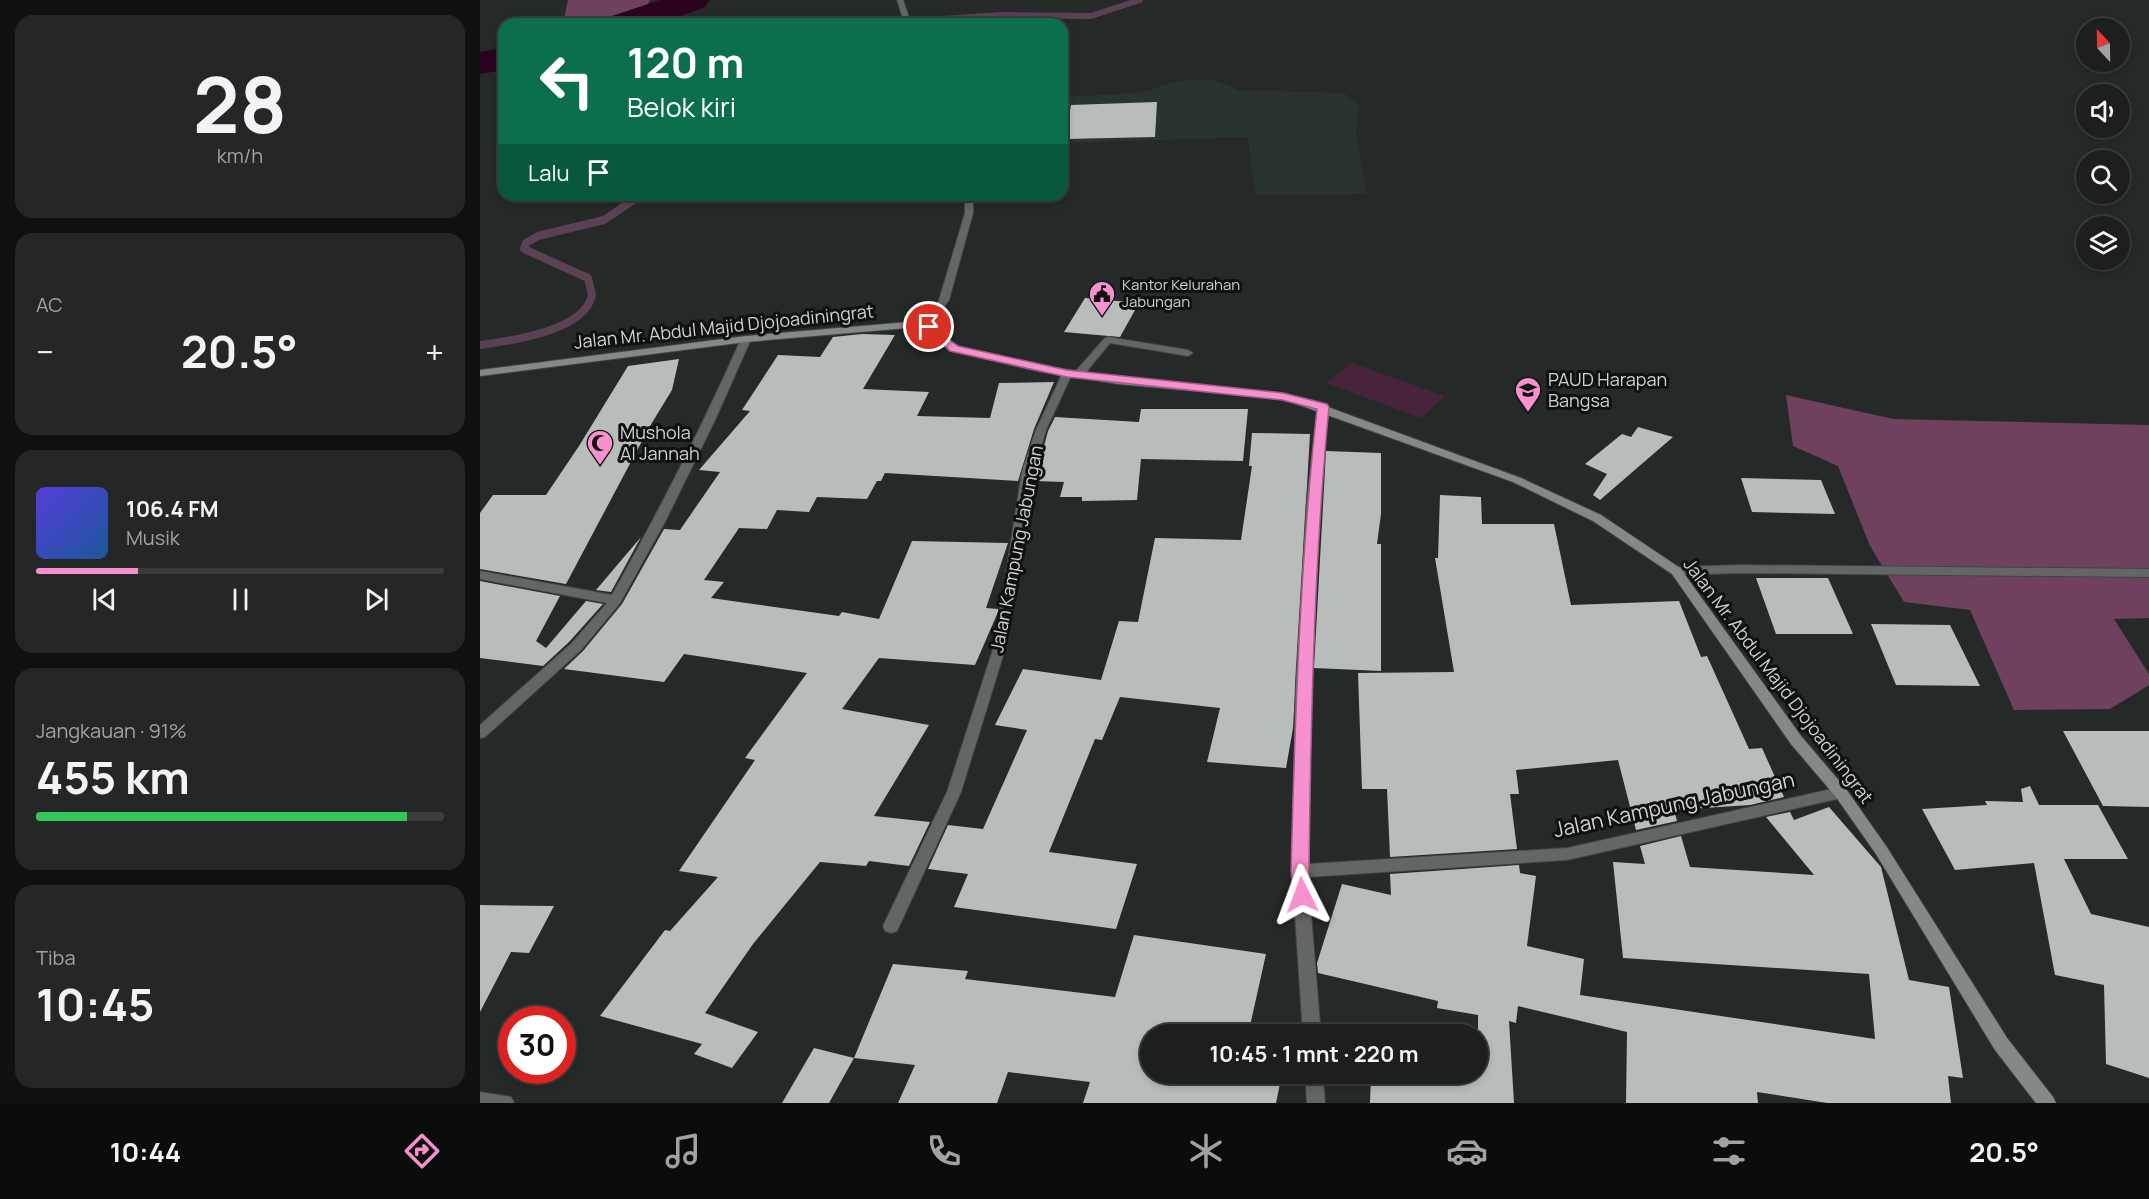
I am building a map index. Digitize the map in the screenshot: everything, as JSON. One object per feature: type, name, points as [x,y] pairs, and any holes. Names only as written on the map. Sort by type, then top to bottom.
[{"type":"street","points":[[900,0],[907,18]]},
{"type":"street","points":[[920,324],[935,313],[944,300],[969,213],[969,201]]},
{"type":"street","name":"Jalan Mr. Abdul Majid Djojoadiningrat","points":[[480,373],[746,339],[920,324],[935,331],[954,348],[1073,375],[1283,396],[1323,407],[1517,480],[1597,518],[1676,571],[1796,740],[1841,793],[1881,850],[2001,1044],[2047,1103]]},
{"type":"street","points":[[480,733],[576,647],[616,600],[660,520],[711,418],[746,339]]},
{"type":"street","name":"Jalan Kampung Jabungan","points":[[891,926],[957,782],[1001,643],[1028,471],[1041,430],[1073,375],[1108,340],[1188,353]]},
{"type":"street","points":[[1311,1024],[1300,871],[1305,641],[1313,499],[1323,407]]},
{"type":"street","points":[[1676,571],[1752,569],[2149,573]]},
{"type":"street","points":[[480,574],[616,600]]},
{"type":"street","name":"Jalan Kampung Jabungan","points":[[1300,871],[1567,854],[1841,793]]},
{"type":"street","points":[[1315,1084],[1317,1103]]},
{"type":"street","points":[[480,1100],[505,1103]]},
{"type":"shaded area","points":[[568,0],[650,0],[643,12],[611,18],[564,18]]},
{"type":"shaded area","points":[[1212,79],[1239,90],[1344,93],[1359,106],[1356,135],[1367,194],[1255,195],[1248,137],[1068,143],[1068,97],[1138,93],[1178,81]]},
{"type":"shaded area","points":[[1352,363],[1445,396],[1421,418],[1326,383]]},
{"type":"shaded area","points":[[1786,395],[1893,419],[2149,425],[2149,618],[2114,619],[2149,674],[2149,685],[2110,709],[2014,710],[1970,610],[1904,602],[1870,546],[1838,466],[1793,446]]},
{"type":"building","points":[[1157,102],[1155,137],[1068,139],[1071,105]]},
{"type":"building","name":"Kantor Kelurahan Jabungan","points":[[1085,298],[1139,303],[1120,337],[1064,332]]},
{"type":"building","points":[[862,334],[895,335],[863,389],[929,392],[917,416],[990,418],[999,383],[1054,382],[1034,429],[1018,481],[885,473],[881,481],[877,481],[867,499],[817,497],[809,512],[777,510],[767,529],[739,528],[704,580],[724,582],[711,598],[839,616],[842,612],[879,619],[912,541],[1008,543],[986,608],[998,609],[998,612],[975,665],[879,658],[842,709],[929,725],[874,816],[930,822],[909,866],[869,861],[866,866],[820,862],[753,944],[705,1013],[758,1032],[732,1068],[694,1054],[702,1044],[600,1016],[665,930],[670,931],[718,877],[679,871],[755,760],[745,758],[807,673],[684,654],[664,682],[564,669],[583,651],[622,604],[664,529],[680,530],[720,472],[699,470],[750,411],[742,410],[778,355],[820,357],[833,337]]},
{"type":"building","points":[[679,359],[672,390],[650,426],[566,584],[480,569],[480,513],[493,495],[546,495],[628,366]]},
{"type":"building","points":[[1141,409],[1248,409],[1243,461],[1141,459],[1137,500],[1082,501],[1082,497],[1060,497],[1064,482],[1035,481],[1048,431],[1055,417],[1139,422]]},
{"type":"building","points":[[1638,427],[1673,437],[1600,500],[1593,495],[1607,474],[1585,464],[1622,434],[1631,437]]},
{"type":"building","points":[[1252,433],[1310,434],[1293,728],[1286,768],[1207,762],[1220,708],[1120,697],[1102,740],[1095,739],[1049,852],[1137,864],[1116,929],[954,907],[968,874],[928,869],[948,825],[983,829],[1027,730],[995,725],[1023,669],[1101,680],[1119,621],[1138,622],[1155,538],[1241,540],[1252,466],[1249,466]]},
{"type":"building","points":[[1326,451],[1381,453],[1381,514],[1377,544],[1381,544],[1381,671],[1314,668]]},
{"type":"building","points":[[1741,478],[1821,480],[1835,514],[1752,512]]},
{"type":"building","points":[[1440,495],[1481,497],[1482,524],[1554,524],[1571,605],[1679,601],[1701,657],[1707,656],[1749,749],[1762,748],[1784,797],[1750,805],[1674,810],[1677,821],[1636,830],[1618,760],[1516,770],[1519,794],[1510,794],[1517,849],[1390,857],[1387,789],[1362,789],[1358,673],[1454,672],[1435,558],[1438,558]]},
{"type":"building","points":[[641,537],[611,592],[596,590]]},
{"type":"building","points":[[1756,578],[1828,578],[1853,634],[1776,634]]},
{"type":"building","points":[[480,581],[560,596],[536,641],[546,648],[586,601],[603,604],[569,642],[543,666],[480,658]]},
{"type":"building","points":[[1871,624],[1950,625],[1980,686],[1896,685]]},
{"type":"building","points":[[2063,731],[2149,731],[2149,807],[2103,806]]},
{"type":"building","points":[[2030,786],[2039,805],[2098,805],[2128,859],[2064,859],[2091,914],[2149,927],[2149,1078],[2106,1064],[2104,985],[2055,975],[2034,863],[1955,870],[1922,809],[1987,805],[1985,801],[2023,802],[2021,789]]},
{"type":"building","points":[[1829,807],[1881,867],[1909,980],[1949,987],[1963,1078],[1948,1076],[1951,1103],[1827,1103],[1757,1092],[1758,1103],[1626,1103],[1627,1032],[1518,1006],[1516,1023],[1509,1021],[1514,1103],[1370,1103],[1371,1084],[1488,1084],[1488,1024],[1478,1024],[1478,1015],[1437,1008],[1438,1001],[1318,973],[1317,963],[1342,884],[1391,895],[1390,874],[1519,865],[1520,873],[1536,876],[1527,946],[1584,959],[1580,995],[1875,1039],[1869,974],[1623,958],[1613,862],[1645,864],[1640,846],[1681,836],[1690,867],[1814,875],[1766,817],[1790,812],[1794,820]]},
{"type":"building","points":[[480,905],[554,906],[529,953],[511,952],[480,1012]]},
{"type":"building","points":[[1134,935],[1266,954],[1250,1024],[1140,1024],[1140,1084],[1280,1084],[1276,1103],[1083,1103],[1090,1082],[1008,1072],[997,1103],[898,1103],[915,1065],[854,1058],[893,964],[968,971],[965,979],[1115,997]]},
{"type":"building","points":[[814,1048],[854,1058],[829,1103],[782,1103]]},
{"type":"waterway","points":[[642,18],[693,0]]},
{"type":"waterway","points":[[958,18],[1001,15],[1091,16],[1140,0]]},
{"type":"waterway","points":[[480,63],[498,60]]},
{"type":"waterway","points":[[480,345],[545,332],[576,317],[586,307],[592,295],[588,278],[524,249],[526,243],[538,236],[604,220],[632,201]]},
{"type":"place","name":"Kantor Kelurahan Jabungan","points":[[1102,317]]},
{"type":"place","name":"PAUD Harapan Bangsa","points":[[1528,413]]},
{"type":"place","name":"Mushola Al Jannah","points":[[600,466]]},
{"type":"route","points":[[929,327],[954,348],[1067,374],[1283,396],[1323,407],[1313,499],[1304,662],[1300,871],[1302,895]]}]
